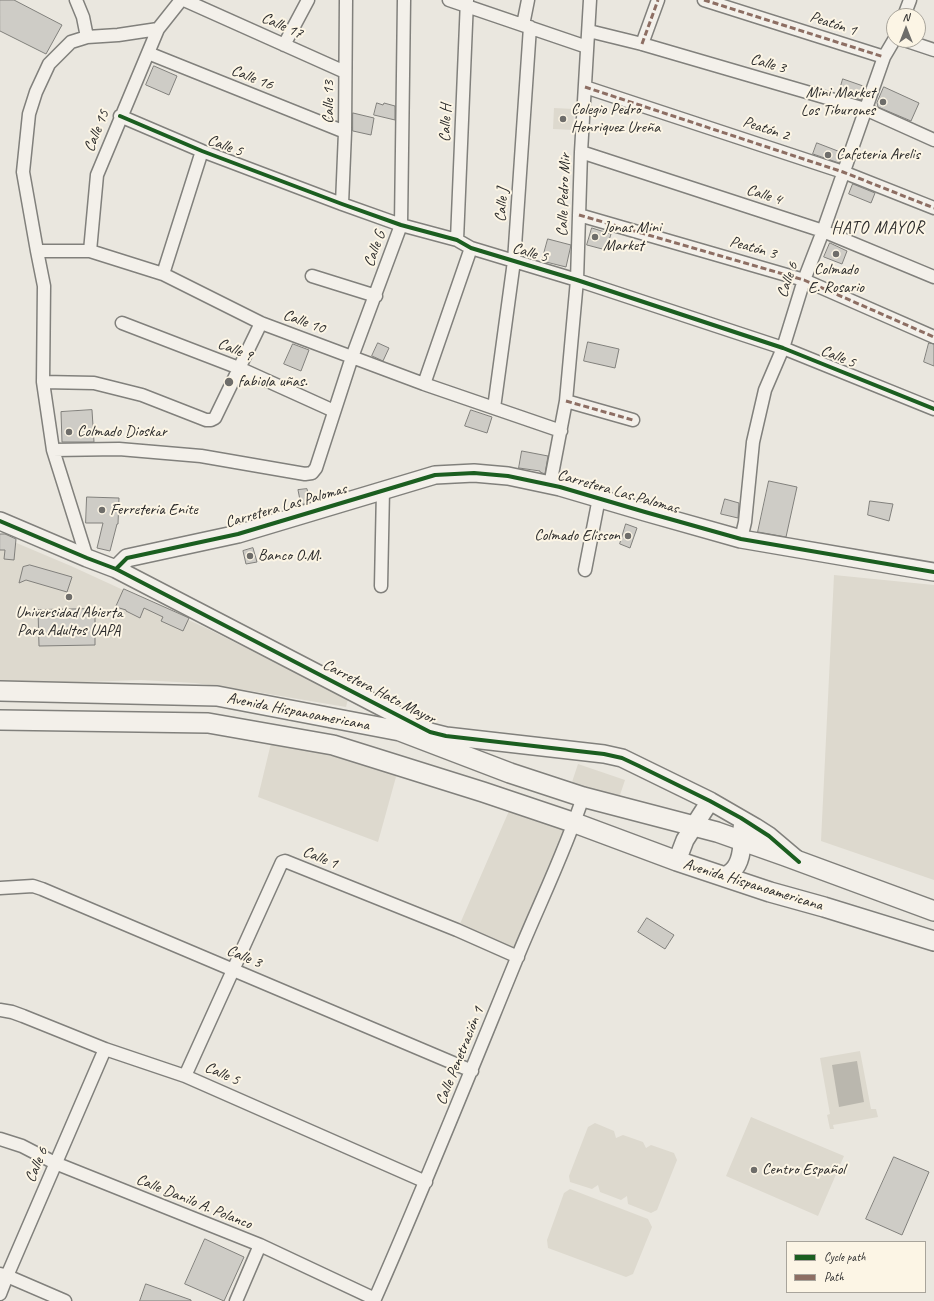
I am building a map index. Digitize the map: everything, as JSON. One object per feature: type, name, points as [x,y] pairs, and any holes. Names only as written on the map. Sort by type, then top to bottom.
[{"type":"main road","name":"Avenida Hispanoamericana","points":[[0,691],[217,696],[400,732],[510,773],[583,796],[694,825],[742,841],[934,912]]},
{"type":"main road","name":"Avenida Hispanoamericana","points":[[0,720],[208,723],[326,744],[483,792],[574,823],[677,861],[770,892],[934,941]]},
{"type":"street","points":[[76,0],[84,17],[87,37]]},
{"type":"street","name":"Calle 15","points":[[90,251],[97,175],[120,116],[158,29],[183,0]]},
{"type":"street","name":"Calle 17","points":[[183,0],[345,72]]},
{"type":"street","points":[[284,45],[308,0]]},
{"type":"street","name":"Calle 13","points":[[342,204],[345,132],[346,0]]},
{"type":"street","name":"Calle G","points":[[53,450],[119,449],[193,456],[305,474],[312,473],[316,468],[352,357],[401,226],[404,0]]},
{"type":"street","points":[[449,0],[467,3],[526,26],[587,47]]},
{"type":"street","name":"Calle J","points":[[494,408],[514,262],[528,0]]},
{"type":"street","name":"Calle Pedro Mir","points":[[550,485],[566,401],[577,280],[581,152],[590,0]]},
{"type":"street","points":[[642,44],[658,0]]},
{"type":"street","name":"Peatón 1","points":[[704,0],[884,57]]},
{"type":"street","name":"Calle H","points":[[457,240],[467,3]]},
{"type":"street","points":[[87,558],[53,450],[44,382],[44,286],[36,251],[23,172],[29,114],[36,92],[49,64],[71,42],[87,37],[118,35],[158,29]]},
{"type":"street","name":"Calle 3","points":[[589,31],[642,44],[865,108],[934,140]]},
{"type":"street","name":"Calle 6","points":[[741,539],[745,522],[755,434],[765,390],[783,348],[804,280],[823,231],[865,108],[884,57],[889,48]]},
{"type":"street","name":"Calle 16","points":[[148,53],[345,132]]},
{"type":"street","name":"Peatón 2","points":[[585,87],[843,172],[934,208]]},
{"type":"street","name":"Calle 5","points":[[120,116],[202,150],[401,226],[457,240],[470,248],[577,280],[783,348],[934,410]]},
{"type":"street","points":[[163,274],[202,150]]},
{"type":"street","name":"Calle 4","points":[[581,152],[823,231],[934,277]]},
{"type":"street","name":"Peatón 3","points":[[579,215],[804,280],[934,337]]},
{"type":"street","points":[[424,384],[470,248]]},
{"type":"street","name":"Calle 10","points":[[36,251],[90,251],[163,274],[261,323],[424,384],[561,431]]},
{"type":"street","points":[[312,276],[376,296]]},
{"type":"street","name":"Calle 9","points":[[122,323],[238,368],[334,411]]},
{"type":"street","points":[[44,382],[101,385],[142,395],[206,420],[211,420],[214,418],[261,323]]},
{"type":"street","points":[[566,401],[632,420]]},
{"type":"street","name":"Carretera Las Palomas","points":[[116,569],[127,558],[238,534],[383,490],[435,476],[474,473],[508,476],[550,485],[741,539],[934,572]]},
{"type":"street","points":[[381,586],[383,490]]},
{"type":"street","points":[[585,570],[599,498]]},
{"type":"street","name":"Carretera Hato Mayor","points":[[0,521],[116,569],[430,732],[446,736],[604,754],[622,758],[710,801],[741,818],[768,836],[799,862]]},
{"type":"street","points":[[574,823],[583,796]]},
{"type":"street","points":[[677,861],[682,847],[694,825],[710,801]]},
{"type":"street","points":[[726,877],[735,868],[739,858],[742,841],[741,818]]},
{"type":"street","name":"Calle Penetración 1","points":[[375,1300],[426,1182],[574,823]]},
{"type":"street","name":"Calle 1","points":[[185,1076],[282,862],[285,861],[457,930],[518,957]]},
{"type":"street","name":"Calle 3","points":[[0,888],[33,886],[42,889],[472,1071]]},
{"type":"street","name":"Calle 5","points":[[0,1010],[12,1012],[105,1049],[185,1076],[426,1182]]},
{"type":"street","name":"Calle 6","points":[[0,1294],[3,1275],[55,1163],[105,1049]]},
{"type":"street","name":"Calle Danilo A. Polanco","points":[[0,1139],[22,1146],[55,1163],[260,1245],[375,1300]]},
{"type":"street","points":[[236,1301],[260,1245]]},
{"type":"street","points":[[3,1275],[66,1301]]},
{"type":"shaded area","name":"Colegio Pedro Henriquez Ureña","points":[[554,108],[574,109],[573,130],[553,129]]},
{"type":"shaded area","name":"Universidad Abierta Para Adultos UAPA","points":[[0,536],[71,566],[206,628],[348,699],[346,707],[195,683],[141,680],[0,685]]},
{"type":"shaded area","points":[[834,575],[934,585],[934,880],[821,841]]},
{"type":"shaded area","points":[[273,735],[399,766],[378,842],[258,797]]},
{"type":"shaded area","points":[[578,764],[625,780],[618,801],[571,785]]},
{"type":"shaded area","points":[[512,804],[569,825],[516,949],[459,926]]},
{"type":"shaded area","points":[[860,1051],[871,1109],[876,1109],[878,1117],[833,1125],[834,1129],[830,1129],[827,1115],[830,1114],[820,1058]]},
{"type":"shaded area","points":[[857,1061],[864,1102],[839,1107],[832,1065]]},
{"type":"shaded area","points":[[751,1117],[844,1156],[818,1216],[726,1176]]},
{"type":"shaded area","points":[[595,1123],[614,1131],[616,1138],[623,1135],[643,1142],[646,1148],[651,1145],[674,1153],[677,1160],[657,1210],[651,1213],[628,1204],[627,1196],[621,1200],[600,1192],[598,1185],[592,1189],[570,1182],[569,1176],[588,1127]]},
{"type":"shaded area","points":[[570,1189],[648,1219],[652,1227],[633,1274],[626,1277],[548,1248],[547,1240],[564,1193]]},
{"type":"building","points":[[0,0],[14,0],[62,25],[46,54],[0,31]]},
{"type":"building","points":[[154,66],[177,76],[169,95],[146,85]]},
{"type":"building","points":[[843,79],[866,87],[861,100],[839,93]]},
{"type":"building","points":[[884,87],[919,103],[911,121],[878,107],[877,103]]},
{"type":"building","points":[[377,103],[395,106],[395,120],[374,115]]},
{"type":"building","points":[[353,113],[374,118],[371,135],[353,131]]},
{"type":"building","name":"Cafeteria Arelis","points":[[817,143],[843,153],[839,163],[813,154]]},
{"type":"building","points":[[853,184],[875,193],[871,203],[849,194]]},
{"type":"building","points":[[592,228],[611,234],[606,250],[587,245]]},
{"type":"building","points":[[548,239],[571,245],[566,267],[542,261]]},
{"type":"building","name":"Colmado E. Rosario","points":[[830,243],[847,251],[842,264],[824,257]]},
{"type":"building","points":[[588,342],[619,349],[615,368],[584,361]]},
{"type":"building","points":[[378,343],[389,348],[383,361],[372,356]]},
{"type":"building","points":[[929,343],[934,344],[934,366],[924,362]]},
{"type":"building","points":[[293,344],[309,350],[301,371],[284,364]]},
{"type":"building","points":[[92,410],[94,442],[62,442],[61,412]]},
{"type":"building","points":[[471,410],[492,417],[487,433],[465,426]]},
{"type":"building","points":[[522,451],[548,456],[545,474],[540,471],[519,468]]},
{"type":"building","points":[[769,481],[797,487],[786,537],[758,532]]},
{"type":"building","points":[[307,489],[310,502],[301,505],[298,490]]},
{"type":"building","name":"Ferreteria Enite","points":[[87,497],[119,498],[118,524],[110,551],[97,548],[103,523],[86,523]]},
{"type":"building","points":[[725,499],[739,503],[738,518],[721,514]]},
{"type":"building","points":[[870,501],[893,504],[889,521],[868,515]]},
{"type":"building","name":"Colmado Elisson","points":[[626,524],[637,528],[630,548],[620,544]]},
{"type":"building","points":[[0,534],[5,534],[16,539],[14,560],[4,559],[5,550],[0,550]]},
{"type":"building","name":"Banco O.M.","points":[[253,548],[257,562],[246,564],[243,551]]},
{"type":"building","points":[[30,565],[72,577],[67,592],[26,580],[19,583],[23,567]]},
{"type":"building","points":[[124,589],[189,618],[183,631],[161,621],[163,617],[144,608],[140,618],[126,610],[116,607]]},
{"type":"building","points":[[95,609],[95,645],[39,646],[38,610]]},
{"type":"building","points":[[647,918],[674,935],[665,949],[638,932]]},
{"type":"building","points":[[894,1157],[929,1172],[902,1235],[866,1219]]},
{"type":"building","points":[[205,1239],[244,1257],[224,1301],[185,1284]]},
{"type":"building","points":[[146,1284],[191,1300],[191,1301],[140,1301]]},
{"type":"marked path","points":[[642,44],[658,0]]},
{"type":"marked path","points":[[704,0],[884,57]]},
{"type":"marked path","points":[[585,87],[843,172],[934,208]]},
{"type":"marked path","points":[[579,215],[804,280],[934,337]]},
{"type":"marked path","points":[[566,401],[633,420]]},
{"type":"cycle path","points":[[120,116],[202,151],[342,204],[401,225],[457,240],[471,248],[577,280],[783,348],[934,409]]},
{"type":"cycle path","points":[[116,569],[127,558],[238,534],[435,475],[474,473],[508,476],[560,487],[741,539],[934,572]]},
{"type":"cycle path","points":[[0,521],[116,569],[430,732],[446,736],[604,754],[622,758],[710,801],[741,818],[769,836],[799,862]]},
{"type":"place","name":"Mini Market Los Tiburones","points":[[883,102]]},
{"type":"place","name":"Colegio Pedro Henriquez Ureña","points":[[563,119]]},
{"type":"place","name":"Cafeteria Arelis","points":[[828,155]]},
{"type":"place","name":"Jonas Mini Market","points":[[595,237]]},
{"type":"place","name":"Colmado E. Rosario","points":[[836,254]]},
{"type":"place","name":"fabiola uñas.","points":[[229,382]]},
{"type":"place","name":"Colmado Dioskar","points":[[69,432]]},
{"type":"place","name":"Ferreteria Enite","points":[[102,510]]},
{"type":"place","name":"Colmado Elisson","points":[[628,536]]},
{"type":"place","name":"Banco O.M.","points":[[250,556]]},
{"type":"place","name":"Universidad Abierta Para Adultos UAPA","points":[[69,597]]},
{"type":"place","name":"Centro Español","points":[[754,1170]]},
{"type":"district","name":"HATO MAYOR","points":[[878,229]]}]
